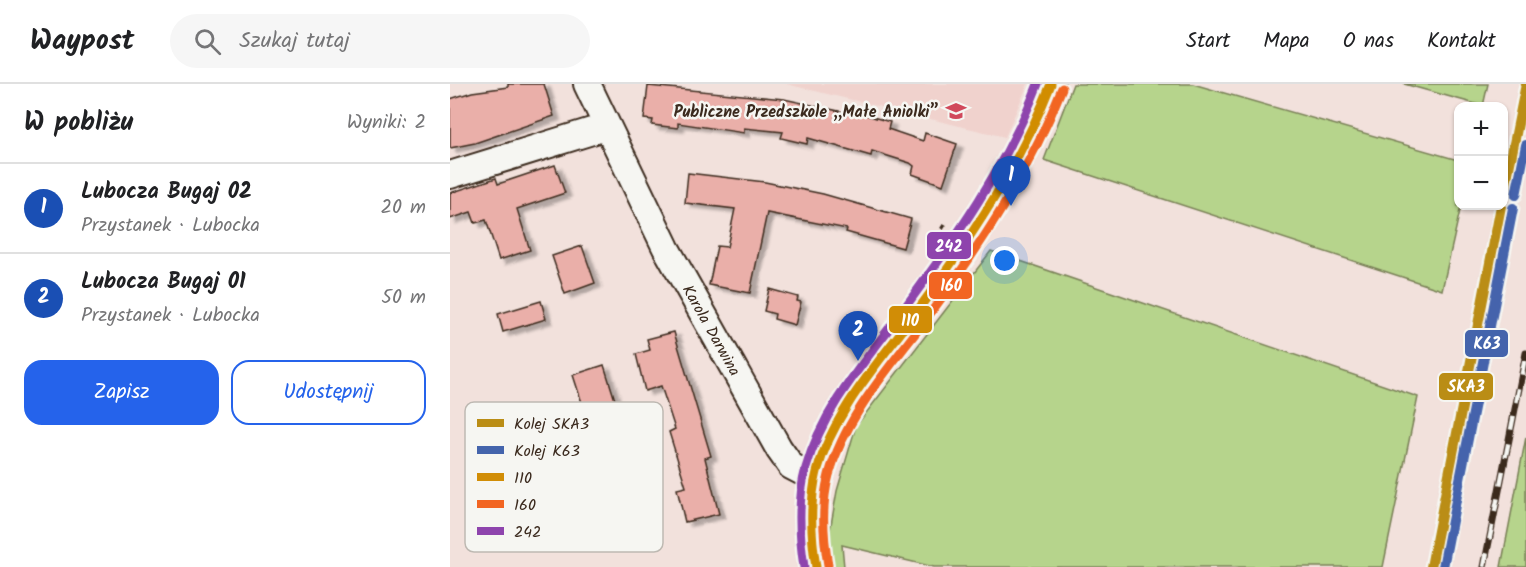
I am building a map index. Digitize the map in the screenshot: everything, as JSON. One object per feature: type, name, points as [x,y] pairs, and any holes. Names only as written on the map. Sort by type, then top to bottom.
[{"type":"street","name":"Karola Darwina","points":[[587,84],[666,248],[779,449],[791,466],[816,479]]},
{"type":"street","points":[[816,567],[811,534],[816,479],[825,450],[864,383],[996,201],[1027,141],[1051,84]]},
{"type":"street","points":[[450,175],[592,131]]},
{"type":"shaded area","name":"Publiczne Przedszkole „Małe Aniolki”","points":[[786,84],[1028,84],[1005,137]]},
{"type":"green space","points":[[1073,84],[1193,84],[1454,159],[1454,210],[1460,210],[1442,290],[1044,160]]},
{"type":"green space","points":[[1404,84],[1488,84],[1484,102],[1469,102]]},
{"type":"green space","points":[[991,251],[1418,397],[1383,567],[934,567],[842,545],[844,567],[832,567],[827,547],[837,491],[856,426]]},
{"type":"green space","points":[[1526,437],[1526,567],[1501,567]]},
{"type":"building","points":[[508,84],[544,84],[554,116],[475,143],[450,148],[450,99],[472,92],[508,87]]},
{"type":"building","points":[[648,86],[784,99],[848,113],[849,110],[890,122],[888,129],[923,141],[925,133],[957,144],[943,185],[912,174],[914,166],[910,163],[872,151],[871,156],[808,138],[807,144],[781,138],[783,132],[744,128],[744,133],[678,123],[678,128],[652,125],[653,120],[644,119]]},
{"type":"building","points":[[555,165],[565,193],[517,209],[530,250],[499,260],[486,220],[475,223],[471,212],[450,219],[450,193],[496,178],[498,184]]},
{"type":"building","points":[[688,173],[765,182],[823,194],[911,219],[903,248],[846,232],[847,229],[767,213],[750,293],[709,285],[717,246],[727,247],[735,209],[685,203]]},
{"type":"building","points":[[582,246],[595,283],[565,294],[552,256]]},
{"type":"building","points":[[769,289],[798,297],[797,301],[801,302],[795,325],[774,319],[775,314],[764,311]]},
{"type":"building","points":[[541,301],[546,319],[503,332],[498,314]]},
{"type":"building","points":[[674,332],[711,456],[705,458],[719,514],[685,522],[677,489],[686,487],[669,432],[675,429],[661,386],[645,391],[636,354],[650,350],[647,339]]},
{"type":"building","points":[[604,365],[615,400],[582,402],[573,375]]},
{"type":"railway","points":[[1484,567],[1526,353]]},
{"type":"rail line","name":"SKA3","points":[[1508,173],[1526,84]]},
{"type":"rail line","name":"K63","points":[[1516,195],[1526,145]]},
{"type":"rail line","name":"K63","points":[[1443,567],[1513,208]]},
{"type":"rail line","name":"SKA3","points":[[1431,567],[1500,210]]},
{"type":"transit line","name":"242","points":[[804,567],[800,530],[801,492],[806,468],[823,424],[847,384],[961,229],[1011,144],[1038,84]]},
{"type":"transit line","name":"110","points":[[816,567],[812,531],[813,496],[817,472],[835,427],[861,385],[920,307],[976,227],[1009,172],[1051,84]]},
{"type":"transit line","name":"160","points":[[828,565],[824,531],[825,497],[829,475],[847,430],[873,389],[951,285],[988,231],[1036,148],[1062,88]]},
{"type":"place","name":"Publiczne Przedszkole „Małe Aniolki”","points":[[956,111]]},
{"type":"place","name":"Lubocza Bugaj 02","points":[[1011,206]]},
{"type":"place","name":"Lubocza Bugaj 01","points":[[858,361]]}]
